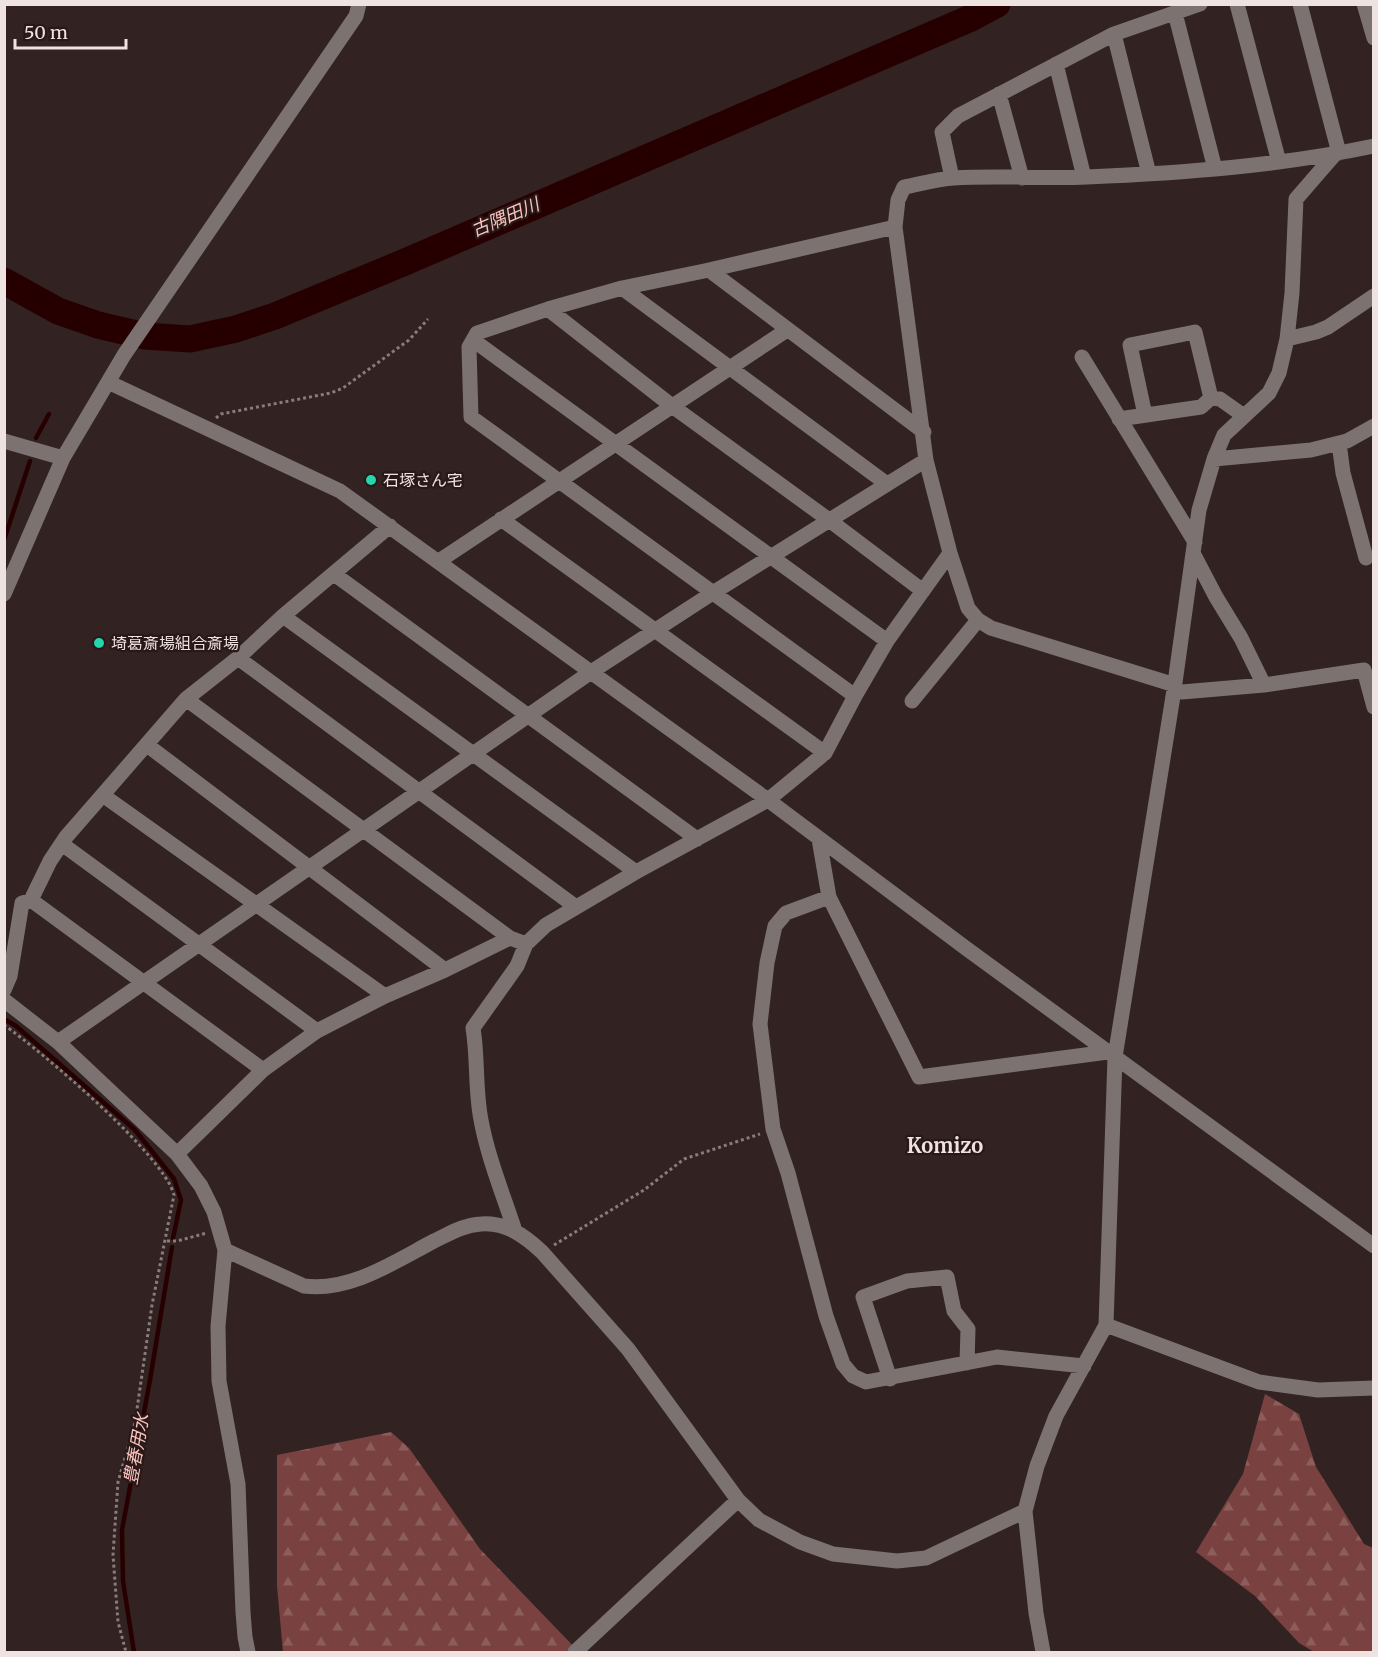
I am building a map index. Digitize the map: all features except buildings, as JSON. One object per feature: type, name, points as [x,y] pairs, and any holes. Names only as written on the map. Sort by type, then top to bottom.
[{"type":"street","points":[[4,594],[63,458],[124,355],[356,16],[359,4]]},
{"type":"street","points":[[952,178],[942,132],[958,116],[1114,34],[1200,4]]},
{"type":"street","points":[[1237,4],[1279,162]]},
{"type":"street","points":[[1300,4],[1337,154]]},
{"type":"street","points":[[1364,4],[1374,38]]},
{"type":"street","points":[[1175,13],[1215,169]]},
{"type":"street","points":[[1114,34],[1149,174]]},
{"type":"street","points":[[1056,64],[1084,177]]},
{"type":"street","points":[[999,94],[1022,178]]},
{"type":"street","points":[[1374,146],[1337,154],[1215,169],[1084,177],[952,178],[904,188],[898,200],[895,227],[926,460],[950,553],[968,608],[978,620],[991,628],[1182,692],[1264,685],[1364,670],[1374,707]]},
{"type":"street","points":[[1043,1653],[1024,1511],[1037,1466],[1056,1416],[1106,1325],[1111,1054],[1175,688],[1199,510],[1214,459],[1224,435],[1269,393],[1279,373],[1287,339],[1292,293],[1296,199],[1337,154]]},
{"type":"street","points":[[855,696],[711,594],[471,417],[469,347],[477,333],[621,288],[895,227]]},
{"type":"street","points":[[709,270],[924,432]]},
{"type":"street","points":[[621,288],[888,484]]},
{"type":"street","points":[[1287,339],[1328,327],[1374,296]]},
{"type":"street","points":[[548,309],[672,406],[923,591]]},
{"type":"street","points":[[439,561],[787,330]]},
{"type":"street","points":[[1145,415],[1130,345],[1195,332],[1211,398]]},
{"type":"street","points":[[473,340],[887,641]]},
{"type":"street","points":[[1082,357],[1194,548],[1216,597],[1241,638],[1264,685]]},
{"type":"street","points":[[108,382],[340,490],[768,800],[1374,1246]]},
{"type":"street","points":[[1119,419],[1201,406],[1211,398],[1220,399],[1244,416]]},
{"type":"street","points":[[1214,459],[1311,450],[1347,441],[1374,426]]},
{"type":"street","points":[[4,441],[63,458]]},
{"type":"street","points":[[1339,442],[1343,473],[1366,558]]},
{"type":"street","points":[[58,1042],[591,672],[926,460]]},
{"type":"street","points":[[501,519],[825,753]]},
{"type":"street","points":[[4,990],[10,976],[22,903],[31,900],[50,861],[62,844],[186,699],[238,658],[283,616],[390,526]]},
{"type":"street","points":[[515,1231],[490,1156],[481,1119],[477,1053],[472,1028],[517,966],[526,944],[546,926],[636,872],[768,800],[825,753],[887,641],[950,553]]},
{"type":"street","points":[[334,574],[697,839]]},
{"type":"street","points":[[283,616],[636,872]]},
{"type":"street","points":[[912,701],[978,620]]},
{"type":"street","points":[[238,658],[576,907]]},
{"type":"street","points":[[186,699],[510,938],[526,944]]},
{"type":"street","points":[[147,745],[445,970]]},
{"type":"street","points":[[104,796],[385,996]]},
{"type":"street","points":[[819,839],[829,897],[919,1077],[1111,1054]]},
{"type":"street","points":[[62,844],[317,1031]]},
{"type":"street","points":[[829,897],[786,913],[775,926],[766,963],[760,1024],[773,1129],[788,1173],[826,1316],[843,1364],[853,1376],[866,1382],[997,1358],[1084,1366]]},
{"type":"street","points":[[31,900],[263,1070]]},
{"type":"street","points":[[177,1154],[263,1070],[317,1031],[385,996],[510,938]]},
{"type":"street","points":[[4,1000],[58,1042],[177,1154],[201,1186],[221,1230],[225,1250],[218,1326],[219,1381],[238,1484],[243,1612],[249,1653]]},
{"type":"street","points":[[225,1250],[304,1286],[316,1288],[329,1287],[365,1277],[461,1228],[482,1223],[515,1231],[542,1252],[628,1349],[738,1500],[759,1520],[800,1542],[833,1554],[897,1561],[926,1558],[1024,1511]]},
{"type":"street","points":[[890,1379],[863,1298],[907,1281],[947,1277],[954,1311],[968,1329],[967,1363]]},
{"type":"street","points":[[1106,1325],[1259,1382],[1318,1390],[1374,1388]]},
{"type":"street","points":[[575,1653],[738,1500]]},
{"type":"path","points":[[204,428],[221,414],[331,393],[343,388],[409,340],[428,319]]},
{"type":"path","points":[[4,1025],[122,1126],[159,1168],[172,1187],[174,1195],[152,1305],[135,1423],[118,1482],[114,1522],[115,1588],[118,1622],[126,1653]]},
{"type":"path","points":[[542,1252],[644,1190],[684,1159],[773,1129]]},
{"type":"path","points":[[166,1241],[177,1241],[221,1230]]},
{"type":"green space","points":[[1265,1394],[1299,1414],[1316,1467],[1364,1544],[1373,1548],[1373,1652],[1314,1652],[1299,1643],[1255,1596],[1196,1552],[1243,1474]]},
{"type":"green space","points":[[391,1432],[409,1448],[480,1549],[579,1652],[283,1652],[277,1586],[277,1455]]},
{"type":"waterway","name":"古隅田川","points":[[4,281],[58,311],[98,325],[145,336],[190,339],[236,329],[275,316],[405,262],[971,18],[997,4]]},
{"type":"waterway","name":"豊春用水","points":[[36,438],[49,414]]},
{"type":"waterway","name":"豊春用水","points":[[4,540],[30,461]]},
{"type":"waterway","name":"豊春用水","points":[[4,1019],[16,1026],[135,1130],[174,1179],[181,1200],[173,1238]]},
{"type":"waterway","name":"豊春用水","points":[[134,1652],[123,1581],[122,1530],[172,1247]]},
{"type":"place","name":"石塚さん宅","points":[[371,480]]},
{"type":"place","name":"埼葛斎場組合斎場","points":[[99,643]]},
{"type":"district","name":"Komizo","points":[[945,1145]]}]
